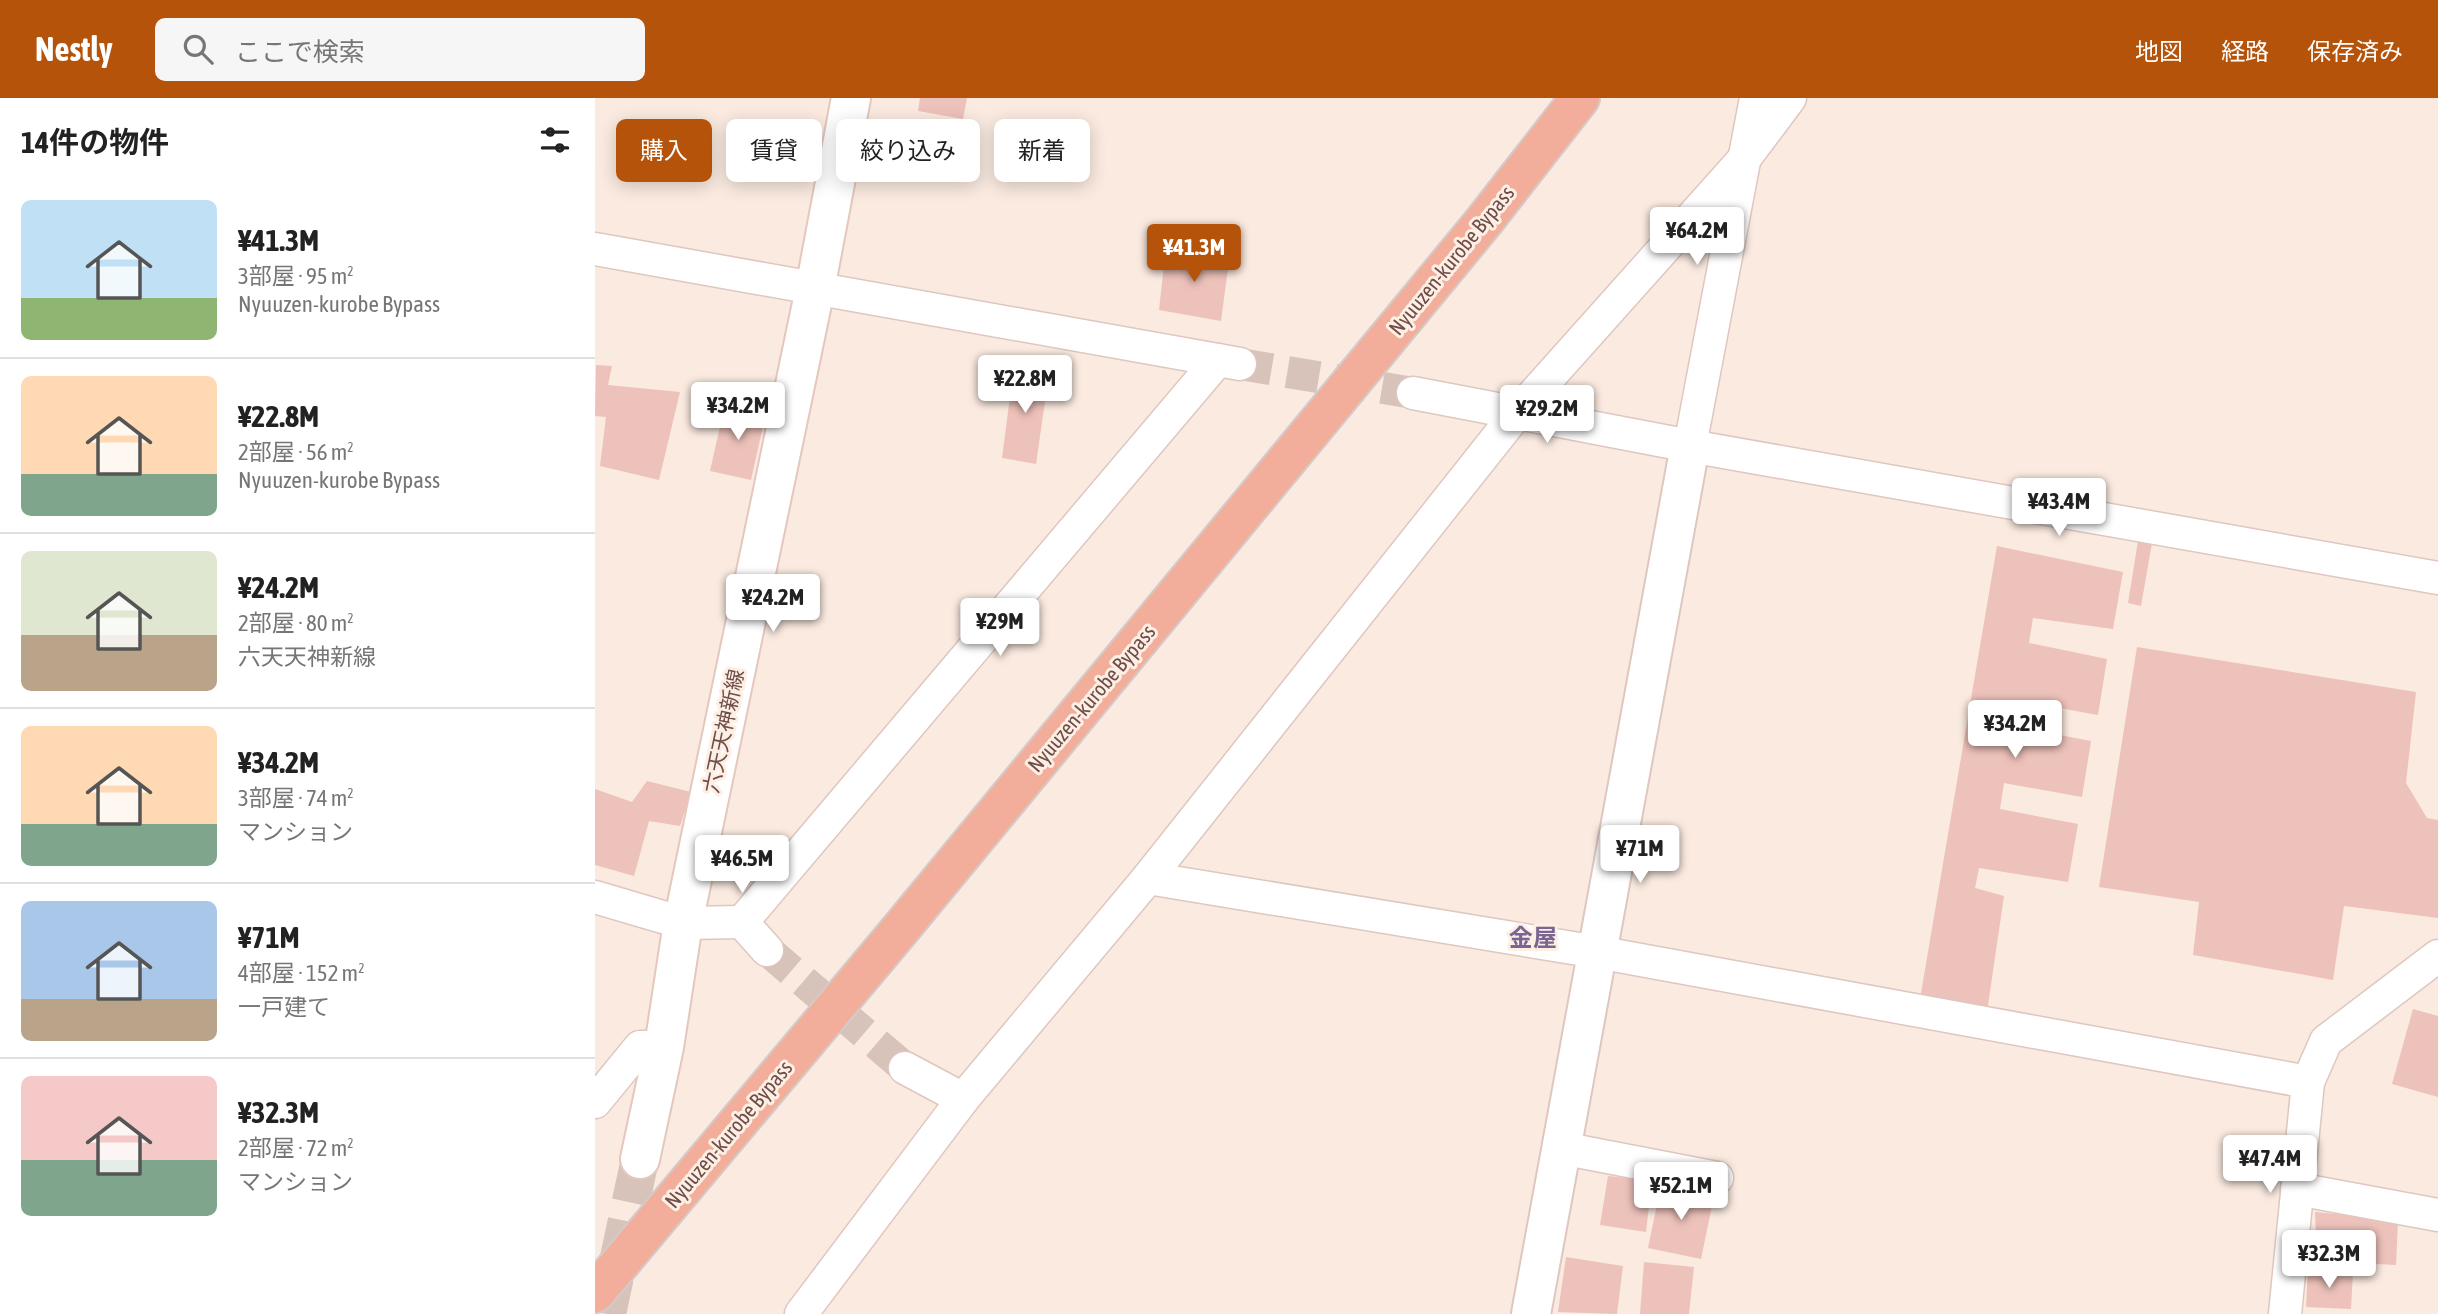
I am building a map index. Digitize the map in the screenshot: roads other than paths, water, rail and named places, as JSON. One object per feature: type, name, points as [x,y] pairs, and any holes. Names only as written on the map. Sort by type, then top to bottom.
[{"type":"highway","name":"Nyuuzen-kurobe Bypass","points":[[595,1293],[907,921],[1414,307],[1580,98]]},
{"type":"main road","name":"六天天神新線","points":[[640,1159],[664,1047],[683,923],[815,289],[851,98]]},
{"type":"main road","points":[[1531,1314],[1690,446]]},
{"type":"street","points":[[1690,446],[1756,98]]},
{"type":"street","points":[[801,1314],[963,1099],[1148,878],[1517,413],[1745,158],[1790,98]]},
{"type":"street","points":[[595,249],[1229,362],[742,922],[683,923],[595,897]]},
{"type":"street","points":[[1413,393],[1690,446],[2438,578]]},
{"type":"street","points":[[1148,878],[1597,952],[2308,1082]]},
{"type":"street","points":[[742,922],[767,950]]},
{"type":"street","points":[[2284,1314],[2308,1082],[2326,1041],[2438,956]]},
{"type":"street","points":[[595,1102],[640,1047],[664,1047]]},
{"type":"street","points":[[905,1068],[963,1099]]},
{"type":"street","points":[[1561,1148],[1717,1178]]},
{"type":"street","points":[[2297,1189],[2438,1215]]},
{"type":"tunnel","points":[[1240,364],[1413,393]]},
{"type":"tunnel","points":[[767,950],[905,1068]]},
{"type":"tunnel","points":[[607,1314],[640,1159]]},
{"type":"district","name":"金屋","points":[[1533,937]]}]
